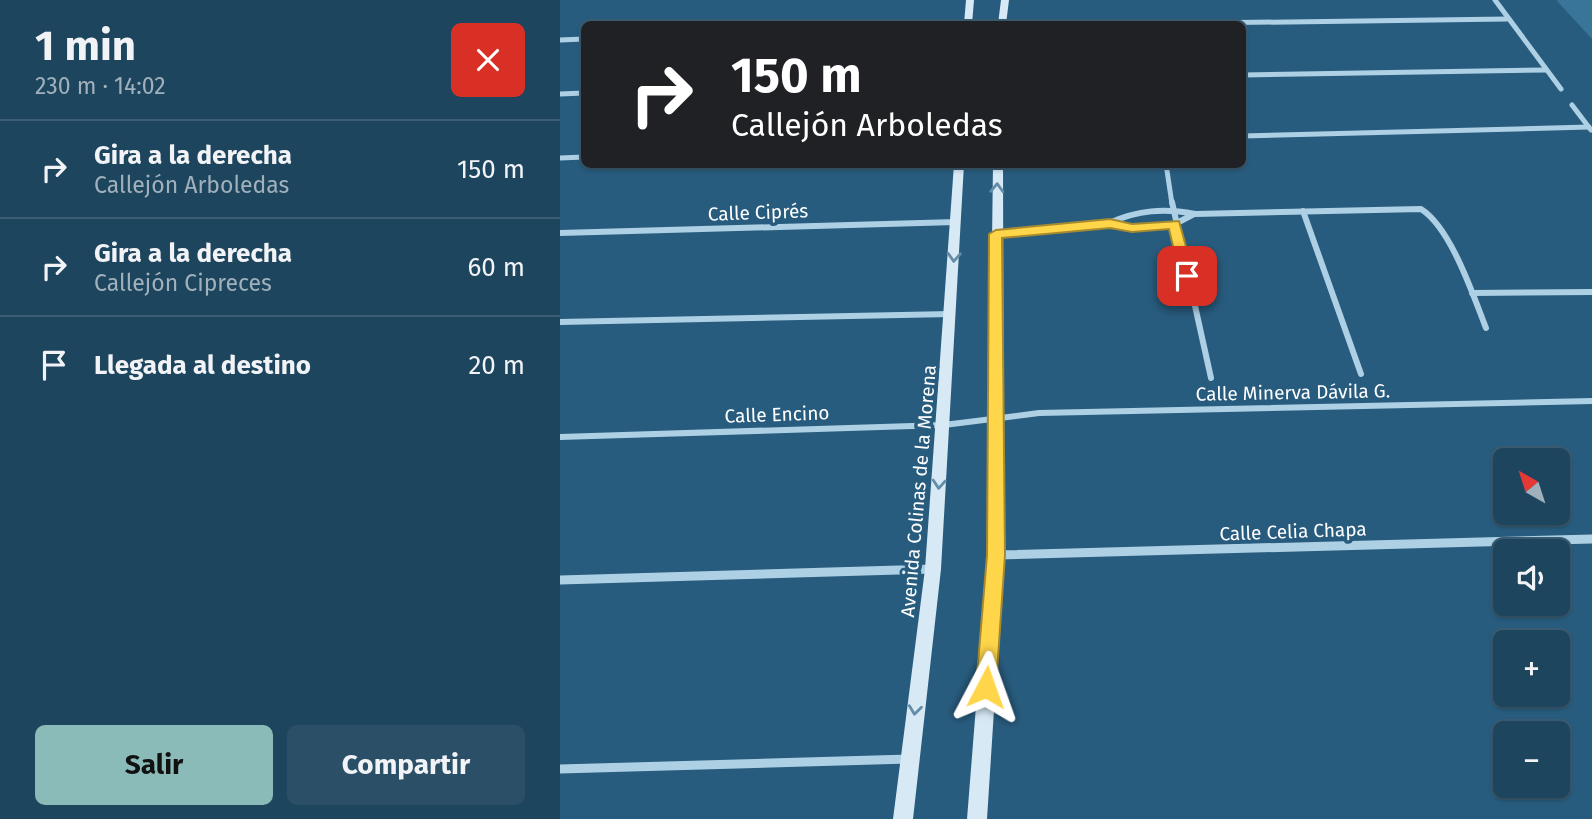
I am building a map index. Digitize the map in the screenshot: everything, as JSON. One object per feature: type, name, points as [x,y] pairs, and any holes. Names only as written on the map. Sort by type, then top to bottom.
[{"type":"street","points":[[968,21],[970,0]]},
{"type":"street","points":[[1002,21],[1005,0]]},
{"type":"street","points":[[1495,0],[1561,89]]},
{"type":"street","points":[[1246,22],[1507,19]]},
{"type":"street","points":[[560,40],[581,39]]},
{"type":"street","points":[[1246,75],[1546,70]]},
{"type":"street","points":[[560,94],[581,93]]},
{"type":"street","points":[[1572,105],[1591,129]]},
{"type":"street","points":[[1246,136],[1591,129]]},
{"type":"street","points":[[560,158],[581,157]]},
{"type":"street","name":"Avenida Colinas de la Morena","points":[[903,819],[933,569],[959,168]]},
{"type":"street","points":[[977,819],[996,555],[998,168]]},
{"type":"street","points":[[1167,168],[1175,224],[1210,379]]},
{"type":"street","points":[[1110,223],[1128,214],[1172,209],[1195,214],[1423,210],[1435,222],[1472,293],[1486,328]]},
{"type":"street","points":[[1303,211],[1361,374]]},
{"type":"street","points":[[996,234],[1110,223],[1132,228],[1175,224],[1195,214]]},
{"type":"street","name":"Calle Ciprés","points":[[560,233],[956,222]]},
{"type":"street","points":[[1472,293],[1592,292]]},
{"type":"street","points":[[560,322],[951,314]]},
{"type":"street","name":"Calle Minerva Dávila G.","points":[[995,419],[1039,413],[1592,401]]},
{"type":"street","name":"Calle Encino","points":[[560,437],[944,425],[995,419]]},
{"type":"street","name":"Calle Celia Chapa","points":[[996,555],[1592,539]]},
{"type":"street","points":[[560,580],[933,569]]},
{"type":"street","points":[[560,769],[909,759]]},
{"type":"shaded area","points":[[1557,0],[1592,0],[1592,39],[1558,2]]},
{"type":"route","points":[[986,687],[996,555],[996,234],[1110,223],[1132,228],[1175,224],[1187,276]]}]
